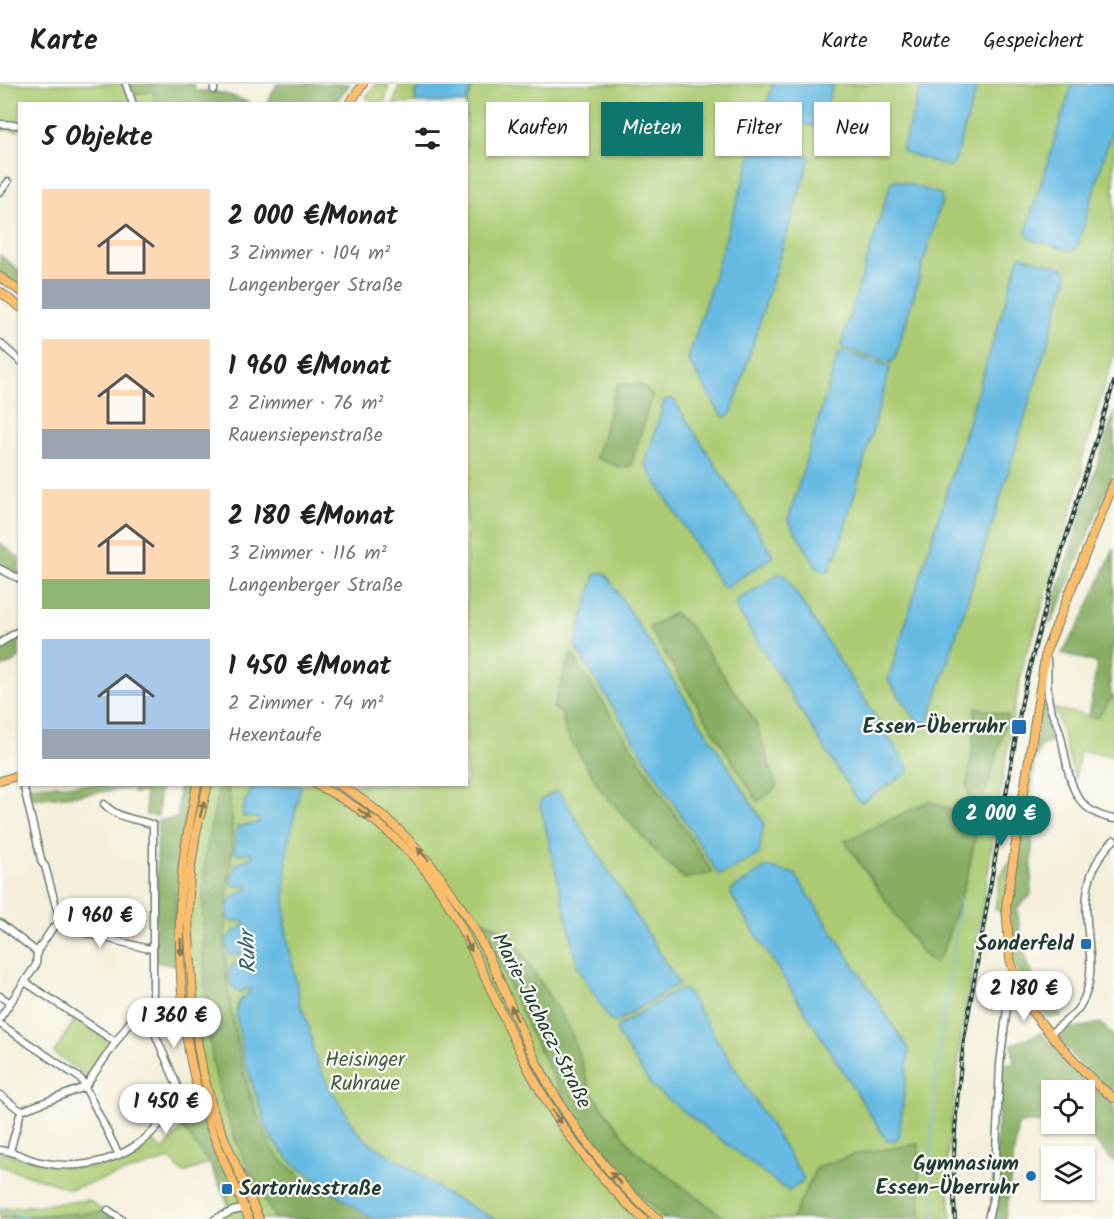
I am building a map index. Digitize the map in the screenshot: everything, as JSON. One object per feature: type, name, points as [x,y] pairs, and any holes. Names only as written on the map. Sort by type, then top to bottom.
[{"type":"main road","points":[[350,102],[363,84]]},
{"type":"main road","points":[[0,277],[18,290]]},
{"type":"main road","points":[[0,292],[18,306]]},
{"type":"main road","points":[[1114,483],[1046,651],[1006,895],[1010,959],[1015,979],[1033,1013],[1096,1084],[1114,1098]]},
{"type":"main road","points":[[0,780],[18,776]]},
{"type":"main road","points":[[197,786],[182,873],[180,920],[187,1031],[195,1076],[206,1117],[224,1164],[252,1214]]},
{"type":"main road","points":[[208,786],[196,833],[190,873],[188,919],[195,1029],[202,1073],[214,1114],[252,1214]]},
{"type":"main road","name":"Marie-Juchacz-Straße","points":[[319,786],[356,807],[387,831],[412,857],[440,892],[453,911],[549,1106],[575,1144],[609,1186],[643,1219]]},
{"type":"main road","name":"Marie-Juchacz-Straße","points":[[341,786],[393,824],[420,850],[449,887],[486,952],[539,1067],[558,1101],[594,1152],[639,1203],[657,1219]]},
{"type":"street","points":[[126,84],[132,102]]},
{"type":"street","points":[[0,124],[18,125]]},
{"type":"street","points":[[0,192],[8,182]]},
{"type":"street","points":[[0,343],[18,359]]},
{"type":"street","points":[[0,569],[18,578]]},
{"type":"street","points":[[0,643],[18,631]]},
{"type":"street","points":[[1046,651],[1048,698],[1062,740],[1069,779],[1084,806],[1098,815],[1114,819]]},
{"type":"street","points":[[23,786],[42,863],[62,927],[153,949]]},
{"type":"street","points":[[0,1150],[10,1150],[36,1161],[55,1165],[94,1163],[119,1155],[143,1140],[174,1107],[179,1097],[179,1090],[153,1029],[151,1012],[153,825],[126,819],[104,804]]},
{"type":"street","points":[[1050,1034],[1080,1007],[1087,991],[1090,974],[1086,904],[1089,883],[1095,866],[1112,845]]},
{"type":"street","points":[[0,922],[37,952]]},
{"type":"street","points":[[0,1018],[36,965],[37,952],[52,928],[59,923]]},
{"type":"street","points":[[988,1219],[994,1194],[1000,1064],[1010,984],[1015,979]]},
{"type":"street","points":[[25,981],[116,1042]]},
{"type":"street","points":[[0,996],[10,1002]]},
{"type":"street","points":[[21,1111],[85,1087],[133,1017],[151,1012]]},
{"type":"street","points":[[0,1024],[81,1079],[119,1155]]},
{"type":"street","points":[[0,1095],[21,1111]]},
{"type":"street","points":[[10,1150],[21,1111]]},
{"type":"street","points":[[108,1210],[121,1219]]},
{"type":"street","points":[[214,1219],[223,1218],[233,1211],[252,1214]]},
{"type":"green space","points":[[0,84],[125,84],[131,101],[18,102],[18,131],[0,129]]},
{"type":"green space","points":[[127,84],[194,84],[195,91],[223,93],[248,102],[156,102],[153,91],[132,95]]},
{"type":"green space","points":[[277,84],[350,84],[336,102],[268,102]]},
{"type":"green space","points":[[375,84],[386,84],[389,88],[384,102],[373,102],[366,97]]},
{"type":"green space","points":[[400,84],[438,84],[437,86],[424,85],[415,92],[416,102],[394,102]]},
{"type":"green space","name":"Heisinger Ruhraue","points":[[474,84],[773,84],[768,102],[715,102],[715,156],[802,156],[802,118],[814,122],[814,156],[890,156],[890,102],[828,102],[833,84],[1114,84],[1114,355],[1082,460],[1082,475],[1032,640],[1026,652],[1013,715],[961,1040],[947,1161],[951,1219],[922,1219],[919,1145],[856,1154],[817,1167],[792,1219],[726,1219],[635,1151],[591,1092],[571,1031],[511,935],[481,919],[530,1032],[574,1116],[641,1197],[666,1219],[206,1219],[229,1206],[192,1075],[179,987],[176,916],[184,831],[192,786],[468,786],[468,102]],"holes":[[[975,708],[1008,716],[980,812],[967,877],[942,953],[935,963],[922,953],[845,842],[929,801],[951,810],[970,802],[967,785],[973,748]],[[562,713],[685,879],[662,858],[602,790],[566,733]]]},
{"type":"green space","points":[[153,90],[156,102],[135,102],[132,95]]},
{"type":"green space","points":[[0,255],[18,269],[18,290],[0,275]]},
{"type":"green space","points":[[617,384],[641,385],[652,395],[631,466],[620,467],[596,458]]},
{"type":"green space","points":[[1114,412],[1114,471],[1050,624],[1057,592]]},
{"type":"green space","points":[[0,543],[18,557],[18,578],[0,568]]},
{"type":"green space","points":[[1114,549],[1114,635],[1110,674],[1112,697],[1098,717],[1089,717],[1097,663],[1062,653],[1080,624]]},
{"type":"green space","points":[[674,613],[689,625],[755,721],[777,787],[758,802],[649,628]]},
{"type":"green space","points":[[18,633],[18,659],[0,667],[0,644]]},
{"type":"green space","points":[[571,653],[713,873],[685,879],[662,858],[602,791],[566,733],[562,713],[553,708]]},
{"type":"green space","points":[[1114,696],[1114,756],[1080,751],[1075,779],[1054,709],[1098,717],[1106,703]]},
{"type":"green space","points":[[1042,698],[1054,739],[1040,747],[1034,763],[1031,895],[1017,908],[1022,947],[1038,988],[1062,1016],[1049,1018],[1033,1003],[1022,983],[1012,950],[1011,918],[1008,906]]},
{"type":"green space","points":[[975,707],[1008,716],[980,812],[967,877],[942,954],[935,963],[922,953],[845,841],[929,801],[951,810],[970,802],[967,785],[973,747]]},
{"type":"green space","points":[[28,786],[160,786],[158,816],[146,815],[145,792],[133,793],[133,788],[32,799]]},
{"type":"green space","points":[[178,786],[191,786],[177,875],[174,920],[175,965],[155,962],[158,821],[178,818]]},
{"type":"green space","points":[[227,786],[232,822],[225,934],[228,985],[239,1050],[256,1112],[267,1138],[286,1164],[310,1183],[316,1179],[372,1219],[275,1219],[246,1164],[229,1122],[219,1090],[209,1036],[203,924],[206,850],[219,787]]},
{"type":"green space","points":[[1009,862],[1004,913],[995,909],[1000,877]]},
{"type":"green space","points":[[480,919],[511,935],[571,1031],[591,1092],[635,1151],[726,1219],[666,1219],[641,1197],[574,1116],[530,1032]]},
{"type":"green space","points":[[75,1019],[112,1043],[89,1077],[54,1053]]},
{"type":"green space","points":[[1068,1022],[1074,1029],[1100,1023],[1114,1036],[1114,1094],[1078,1062],[1057,1035]]},
{"type":"green space","points":[[1041,1033],[1065,1062],[1086,1080],[1041,1080],[1041,1122],[1018,1124],[1005,1219],[990,1219],[1003,1064],[1014,1063],[1012,1044]]},
{"type":"green space","points":[[1095,1088],[1114,1104],[1114,1162],[1087,1134],[1095,1134]]},
{"type":"green space","points":[[185,1095],[193,1099],[204,1111],[226,1169],[229,1206],[209,1163],[172,1113],[180,1106]]},
{"type":"green space","points":[[183,1127],[209,1163],[184,1173],[170,1159],[71,1189],[0,1166],[0,1152],[65,1167],[94,1166],[114,1160],[149,1138],[163,1150]]},
{"type":"green space","points":[[919,1144],[922,1219],[792,1219],[817,1167],[856,1154]]},
{"type":"green space","points":[[89,1200],[104,1212],[0,1217],[0,1209]]},
{"type":"green space","points":[[104,1212],[118,1219],[0,1219],[0,1217]]},
{"type":"water","points":[[437,84],[472,84],[466,102],[416,102],[415,92],[424,85],[436,86]]},
{"type":"water","points":[[773,84],[833,84],[828,102],[814,102],[814,127],[802,123],[802,102],[768,102]]},
{"type":"water","points":[[922,84],[978,84],[954,163],[950,167],[903,152],[902,148]]},
{"type":"water","points":[[1072,84],[1114,84],[1114,123],[1077,248],[1072,251],[1029,239],[1026,231]]},
{"type":"water","points":[[802,153],[809,155],[810,158],[732,412],[727,417],[720,413],[688,360],[751,156],[802,156]]},
{"type":"water","points":[[895,180],[941,194],[942,200],[895,359],[891,363],[843,348],[841,344],[891,182]]},
{"type":"water","points":[[1021,256],[1064,268],[1067,278],[1002,493],[928,723],[918,723],[888,680]]},
{"type":"water","points":[[842,351],[889,366],[890,369],[837,556],[834,555],[830,570],[825,572],[817,567],[788,520],[838,354]]},
{"type":"water","points":[[667,399],[675,402],[772,553],[771,558],[726,587],[722,587],[646,466],[664,402]]},
{"type":"water","points":[[606,574],[764,823],[759,854],[725,873],[718,874],[577,650],[575,645],[595,575]]},
{"type":"water","points":[[779,574],[784,574],[909,769],[907,773],[862,802],[857,800],[735,606],[738,600]]},
{"type":"water","name":"Ruhr","points":[[253,786],[301,786],[288,846],[285,880],[286,930],[300,1003],[310,1030],[313,1050],[325,1079],[357,1131],[371,1144],[411,1168],[443,1192],[495,1219],[372,1219],[291,1162],[272,1139],[243,1056],[236,1014],[238,1003],[252,989],[235,991],[229,976],[231,966],[245,960],[249,954],[230,955],[226,940],[233,932],[246,925],[244,921],[229,921],[227,909],[233,897],[248,889],[247,886],[235,886],[230,880],[236,864],[253,855],[250,852],[234,853],[237,827],[258,823],[259,820],[242,816],[245,801]]},
{"type":"water","points":[[555,791],[560,793],[679,984],[616,1022],[610,1021],[578,967],[540,804],[541,800]]},
{"type":"water","points":[[766,867],[795,874],[909,1050],[899,1137],[896,1140],[887,1141],[731,895],[732,890]]},
{"type":"water","points":[[677,990],[686,990],[803,1177],[803,1182],[788,1191],[652,1087],[617,1033],[617,1027]]},
{"type":"waterway","points":[[935,1219],[932,1179],[934,1099],[960,898]]},
{"type":"waterway","points":[[0,1208],[26,1219]]},
{"type":"railway","points":[[955,1219],[955,1129],[964,1040],[1022,701],[1053,581],[1114,382]]},
{"type":"place","name":"Essen-Überruhr","points":[[1019,727]]},
{"type":"place","name":"Sonderfeld","points":[[1086,944]]},
{"type":"place","name":"Gymnasium Essen-Überruhr","points":[[1031,1176]]},
{"type":"place","name":"Sartoriusstraße","points":[[227,1189]]}]
